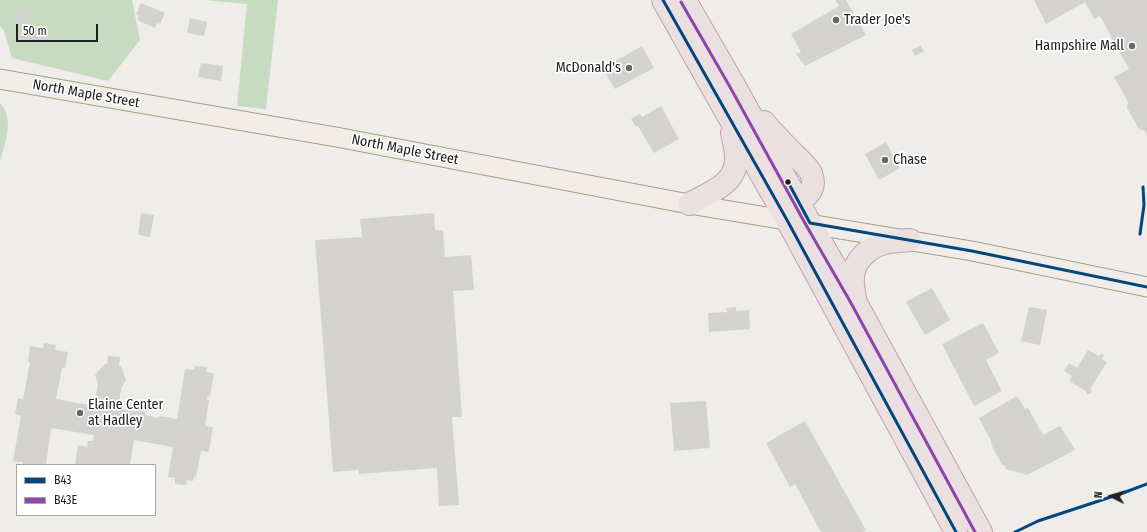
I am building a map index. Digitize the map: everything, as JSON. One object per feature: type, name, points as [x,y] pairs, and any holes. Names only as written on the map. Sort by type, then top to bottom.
[{"type":"highway","points":[[663,0],[782,211],[956,532]]},
{"type":"highway","points":[[685,0],[855,302],[981,532]]},
{"type":"highway","points":[[689,204],[724,184],[735,168],[736,155],[729,118]]},
{"type":"highway","points":[[782,211],[788,202],[798,201]]},
{"type":"highway","points":[[855,302],[852,276],[856,265],[862,256],[872,248],[886,243],[910,240]]},
{"type":"main road","name":"North Maple Street","points":[[0,79],[336,137],[689,204],[782,211],[810,224],[972,251],[1147,287]]},
{"type":"green space","points":[[0,0],[132,0],[140,40],[108,81],[12,58],[4,31],[0,26]]},
{"type":"green space","points":[[204,0],[278,0],[266,109],[237,106],[247,4]]},
{"type":"green space","points":[[0,103],[5,109],[7,116],[8,131],[0,161]]},
{"type":"building","name":"Trader Joe's","points":[[835,0],[846,0],[866,35],[805,66],[796,54],[801,52],[791,34],[839,6]]},
{"type":"building","name":"Hampshire Mall","points":[[1034,0],[1147,0],[1147,135],[1145,131],[1139,129],[1127,108],[1128,102],[1114,77],[1129,69],[1100,16],[1094,19],[1085,2],[1046,24]]},
{"type":"building","points":[[141,3],[165,13],[160,24],[157,23],[155,28],[137,20],[139,16],[136,14]]},
{"type":"building","points":[[18,7],[29,9],[28,22],[25,21],[24,28],[49,31],[47,45],[42,45],[42,42],[21,40],[23,28],[15,27]]},
{"type":"building","points":[[190,18],[207,22],[204,36],[187,33]]},
{"type":"building","points":[[921,45],[924,51],[915,56],[912,50]]},
{"type":"building","name":"McDonald's","points":[[642,46],[654,68],[615,89],[603,68]]},
{"type":"building","points":[[201,63],[223,66],[221,81],[198,77]]},
{"type":"building","points":[[661,106],[679,139],[654,153],[638,126],[636,127],[631,119],[640,114],[642,117]]},
{"type":"building","points":[[886,142],[900,168],[879,180],[865,154]]},
{"type":"building","points":[[141,213],[154,215],[150,237],[138,235]]},
{"type":"building","points":[[434,213],[435,230],[443,230],[445,257],[471,255],[474,290],[453,291],[462,417],[452,417],[459,505],[439,506],[437,468],[359,474],[359,470],[333,472],[315,240],[362,237],[360,219]]},
{"type":"building","points":[[932,288],[950,320],[925,335],[906,302]]},
{"type":"building","points":[[736,307],[736,311],[749,310],[750,329],[709,332],[708,313],[727,312],[726,308]]},
{"type":"building","points":[[1029,307],[1047,310],[1040,345],[1021,341]]},
{"type":"building","points":[[983,323],[999,353],[986,360],[1002,391],[974,406],[942,344]]},
{"type":"building","name":"Elaine Center at Hadley","points":[[44,343],[56,345],[55,350],[68,352],[65,368],[62,368],[56,399],[94,406],[98,383],[95,375],[105,364],[107,364],[108,356],[120,357],[119,366],[121,366],[126,380],[121,388],[118,409],[136,411],[136,408],[146,409],[145,415],[158,418],[159,416],[177,419],[185,369],[194,370],[195,366],[207,367],[206,372],[214,373],[210,397],[208,396],[207,400],[209,400],[205,426],[213,427],[209,452],[201,451],[196,477],[194,476],[193,481],[187,480],[186,485],[175,484],[175,478],[168,477],[173,447],[134,440],[130,464],[75,464],[78,445],[87,447],[88,441],[93,441],[94,435],[51,428],[46,464],[23,464],[23,462],[13,461],[21,416],[15,414],[18,398],[23,399],[30,362],[28,362],[30,346],[43,348]]},
{"type":"building","points":[[1088,350],[1099,356],[1101,353],[1104,355],[1102,359],[1107,362],[1090,389],[1092,393],[1087,395],[1086,391],[1069,381],[1072,376],[1064,371],[1069,363],[1077,368]]},
{"type":"building","points":[[1017,396],[1025,409],[1028,408],[1043,435],[1060,426],[1075,450],[1027,475],[1006,469],[1004,465],[1002,465],[979,418]]},
{"type":"building","points":[[706,401],[710,448],[674,451],[670,403]]},
{"type":"building","points":[[805,421],[866,530],[863,532],[821,532],[795,484],[790,487],[766,443]]},
{"type":"transit line","name":"B43","points":[[663,0],[787,220],[956,532]]},
{"type":"transit line","name":"B43E","points":[[681,2],[851,303],[975,532]]},
{"type":"transit line","name":"B43","points":[[788,182],[810,223],[972,251],[1147,287]]},
{"type":"transit line","name":"B43","points":[[1140,234],[1144,205],[1143,187]]},
{"type":"transit line","name":"B43","points":[[1015,532],[1038,521],[1147,484]]},
{"type":"place","name":"Trader Joe's","points":[[836,20]]},
{"type":"place","name":"Hampshire Mall","points":[[1132,46]]},
{"type":"place","name":"McDonald's","points":[[629,68]]},
{"type":"place","name":"Chase","points":[[885,160]]},
{"type":"place","name":"Elaine Center at Hadley","points":[[80,413]]}]
